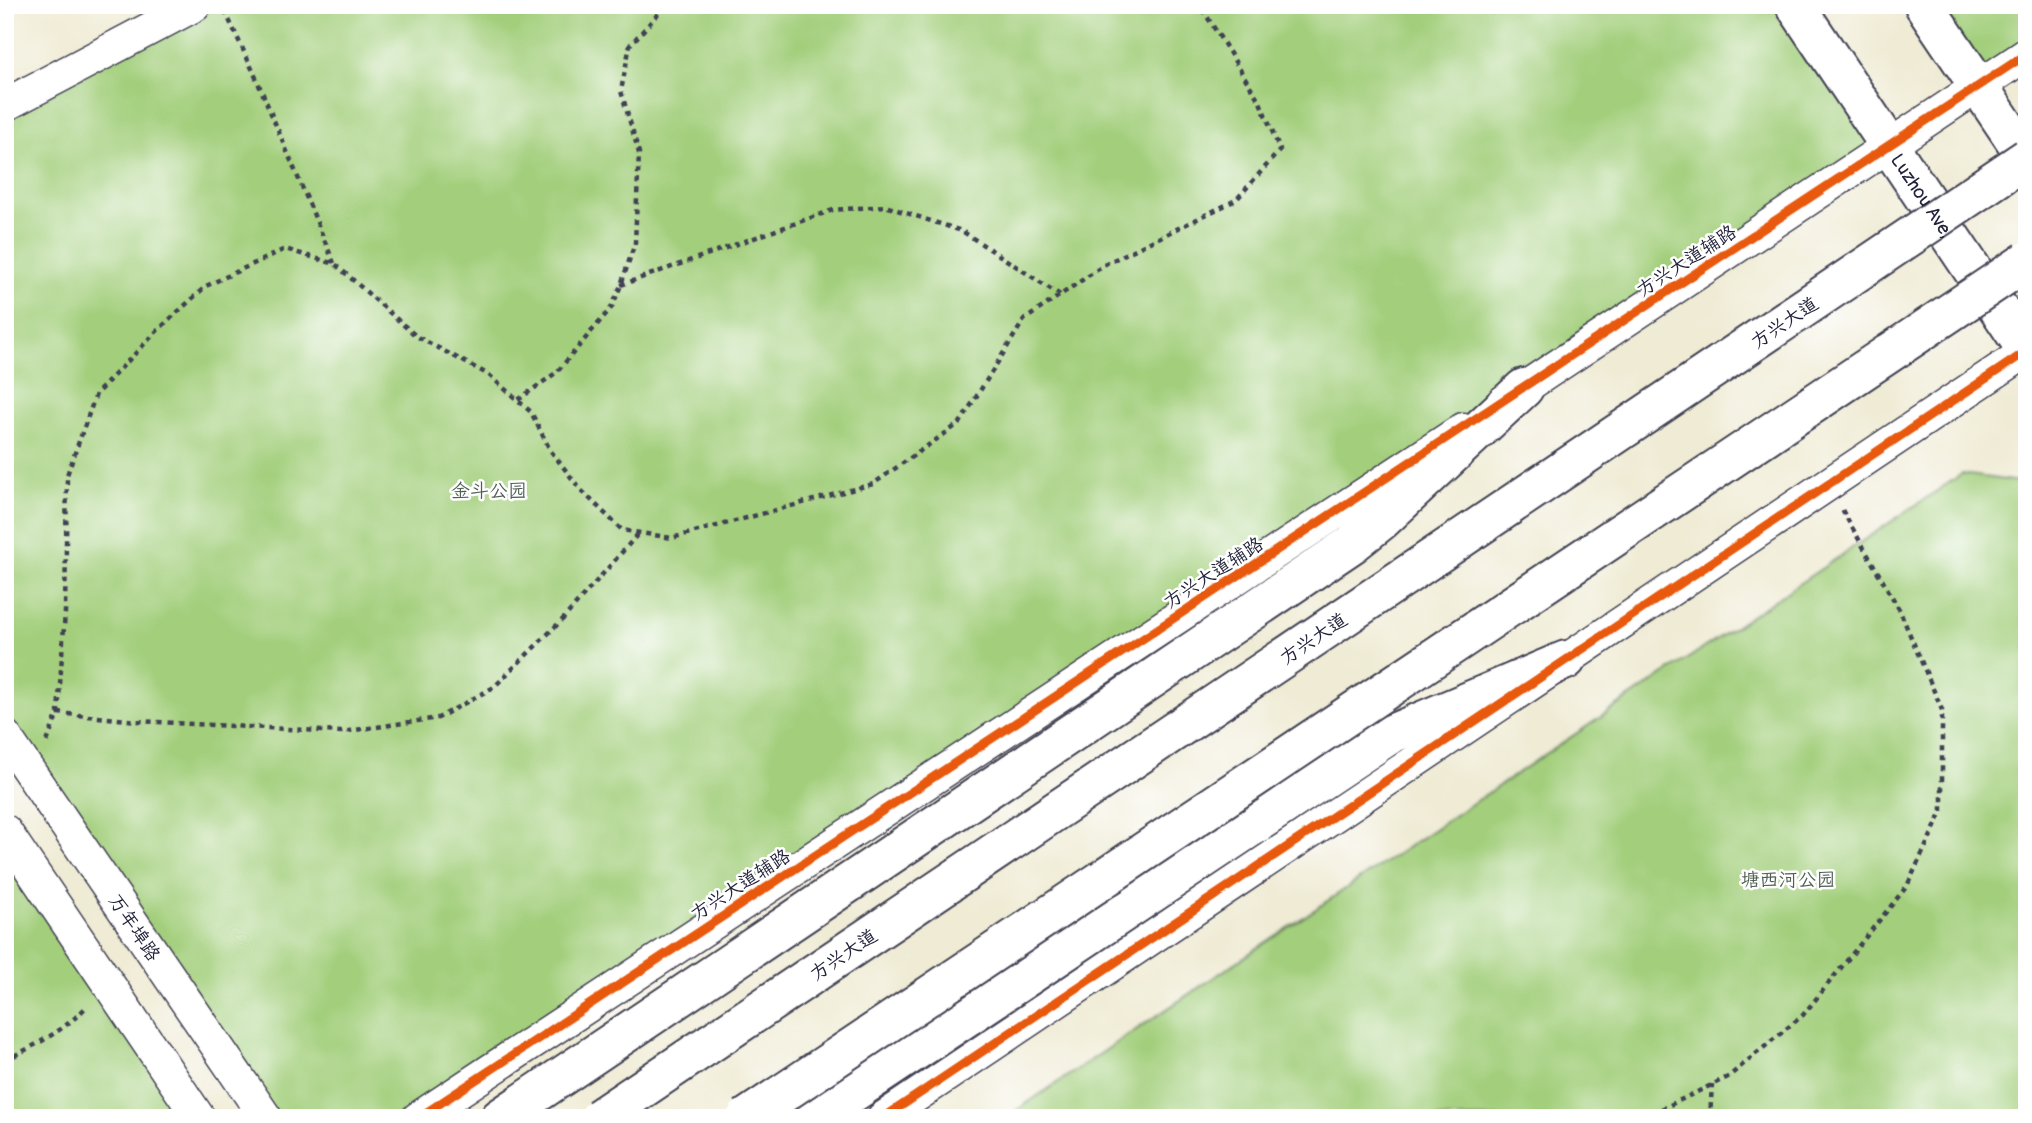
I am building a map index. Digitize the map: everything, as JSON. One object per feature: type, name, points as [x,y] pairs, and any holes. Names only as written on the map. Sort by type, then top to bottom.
[{"type":"main road","name":"Luzhou Ave,","points":[[1795,5],[2027,351]]},
{"type":"main road","points":[[1924,5],[2027,158]]},
{"type":"main road","name":"方兴大道","points":[[599,1118],[2027,158]]},
{"type":"main road","points":[[746,1118],[2027,261]]},
{"type":"main road","points":[[500,1118],[1352,544],[1381,521],[1524,388]]},
{"type":"main road","points":[[816,1118],[1391,734],[1566,660]]},
{"type":"street","points":[[5,105],[195,5]]},
{"type":"street","name":"方兴大道辅路","points":[[418,1118],[2027,54]]},
{"type":"street","points":[[883,1118],[2027,351]]},
{"type":"street","name":"万年埠路","points":[[5,736],[266,1118]]},
{"type":"street","points":[[5,831],[199,1118]]},
{"type":"path","points":[[222,5],[254,73],[335,264]]},
{"type":"path","points":[[518,400],[557,372],[612,307],[621,285],[635,243],[639,153],[621,91],[630,45],[666,5]]},
{"type":"path","points":[[34,778],[58,713],[65,612],[67,475],[96,394],[206,285],[285,249],[335,264],[416,336],[489,375],[531,412],[550,450],[581,490],[622,530],[672,538],[873,484],[960,424],[1024,320],[1107,263],[1236,200],[1280,150],[1260,102],[1200,5]]},
{"type":"path","points":[[621,285],[834,210],[886,206],[962,231],[1060,295]]},
{"type":"path","points":[[1643,1118],[1728,1077],[1803,1015],[1907,886],[1942,812],[1942,710],[1899,609],[1827,485]]},
{"type":"path","points":[[58,713],[138,721],[342,732],[438,718],[494,687],[563,619],[639,533]]},
{"type":"path","points":[[5,1060],[34,1046],[76,1018],[108,984]]},
{"type":"path","points":[[1710,1118],[1712,1084]]},
{"type":"green space","name":"金斗公园","points":[[195,5],[1795,5],[1890,147],[418,1118],[266,1118],[5,736],[5,105]]},
{"type":"green space","points":[[1924,5],[2027,5],[2027,54],[1979,87]]},
{"type":"green space","name":"塘西河公园","points":[[1962,474],[2027,483],[2027,1118],[1005,1118]]},
{"type":"green space","points":[[5,831],[199,1118],[5,1118]]},
{"type":"cycle path","points":[[418,1118],[2027,54]]},
{"type":"cycle path","points":[[883,1118],[2027,351]]}]
